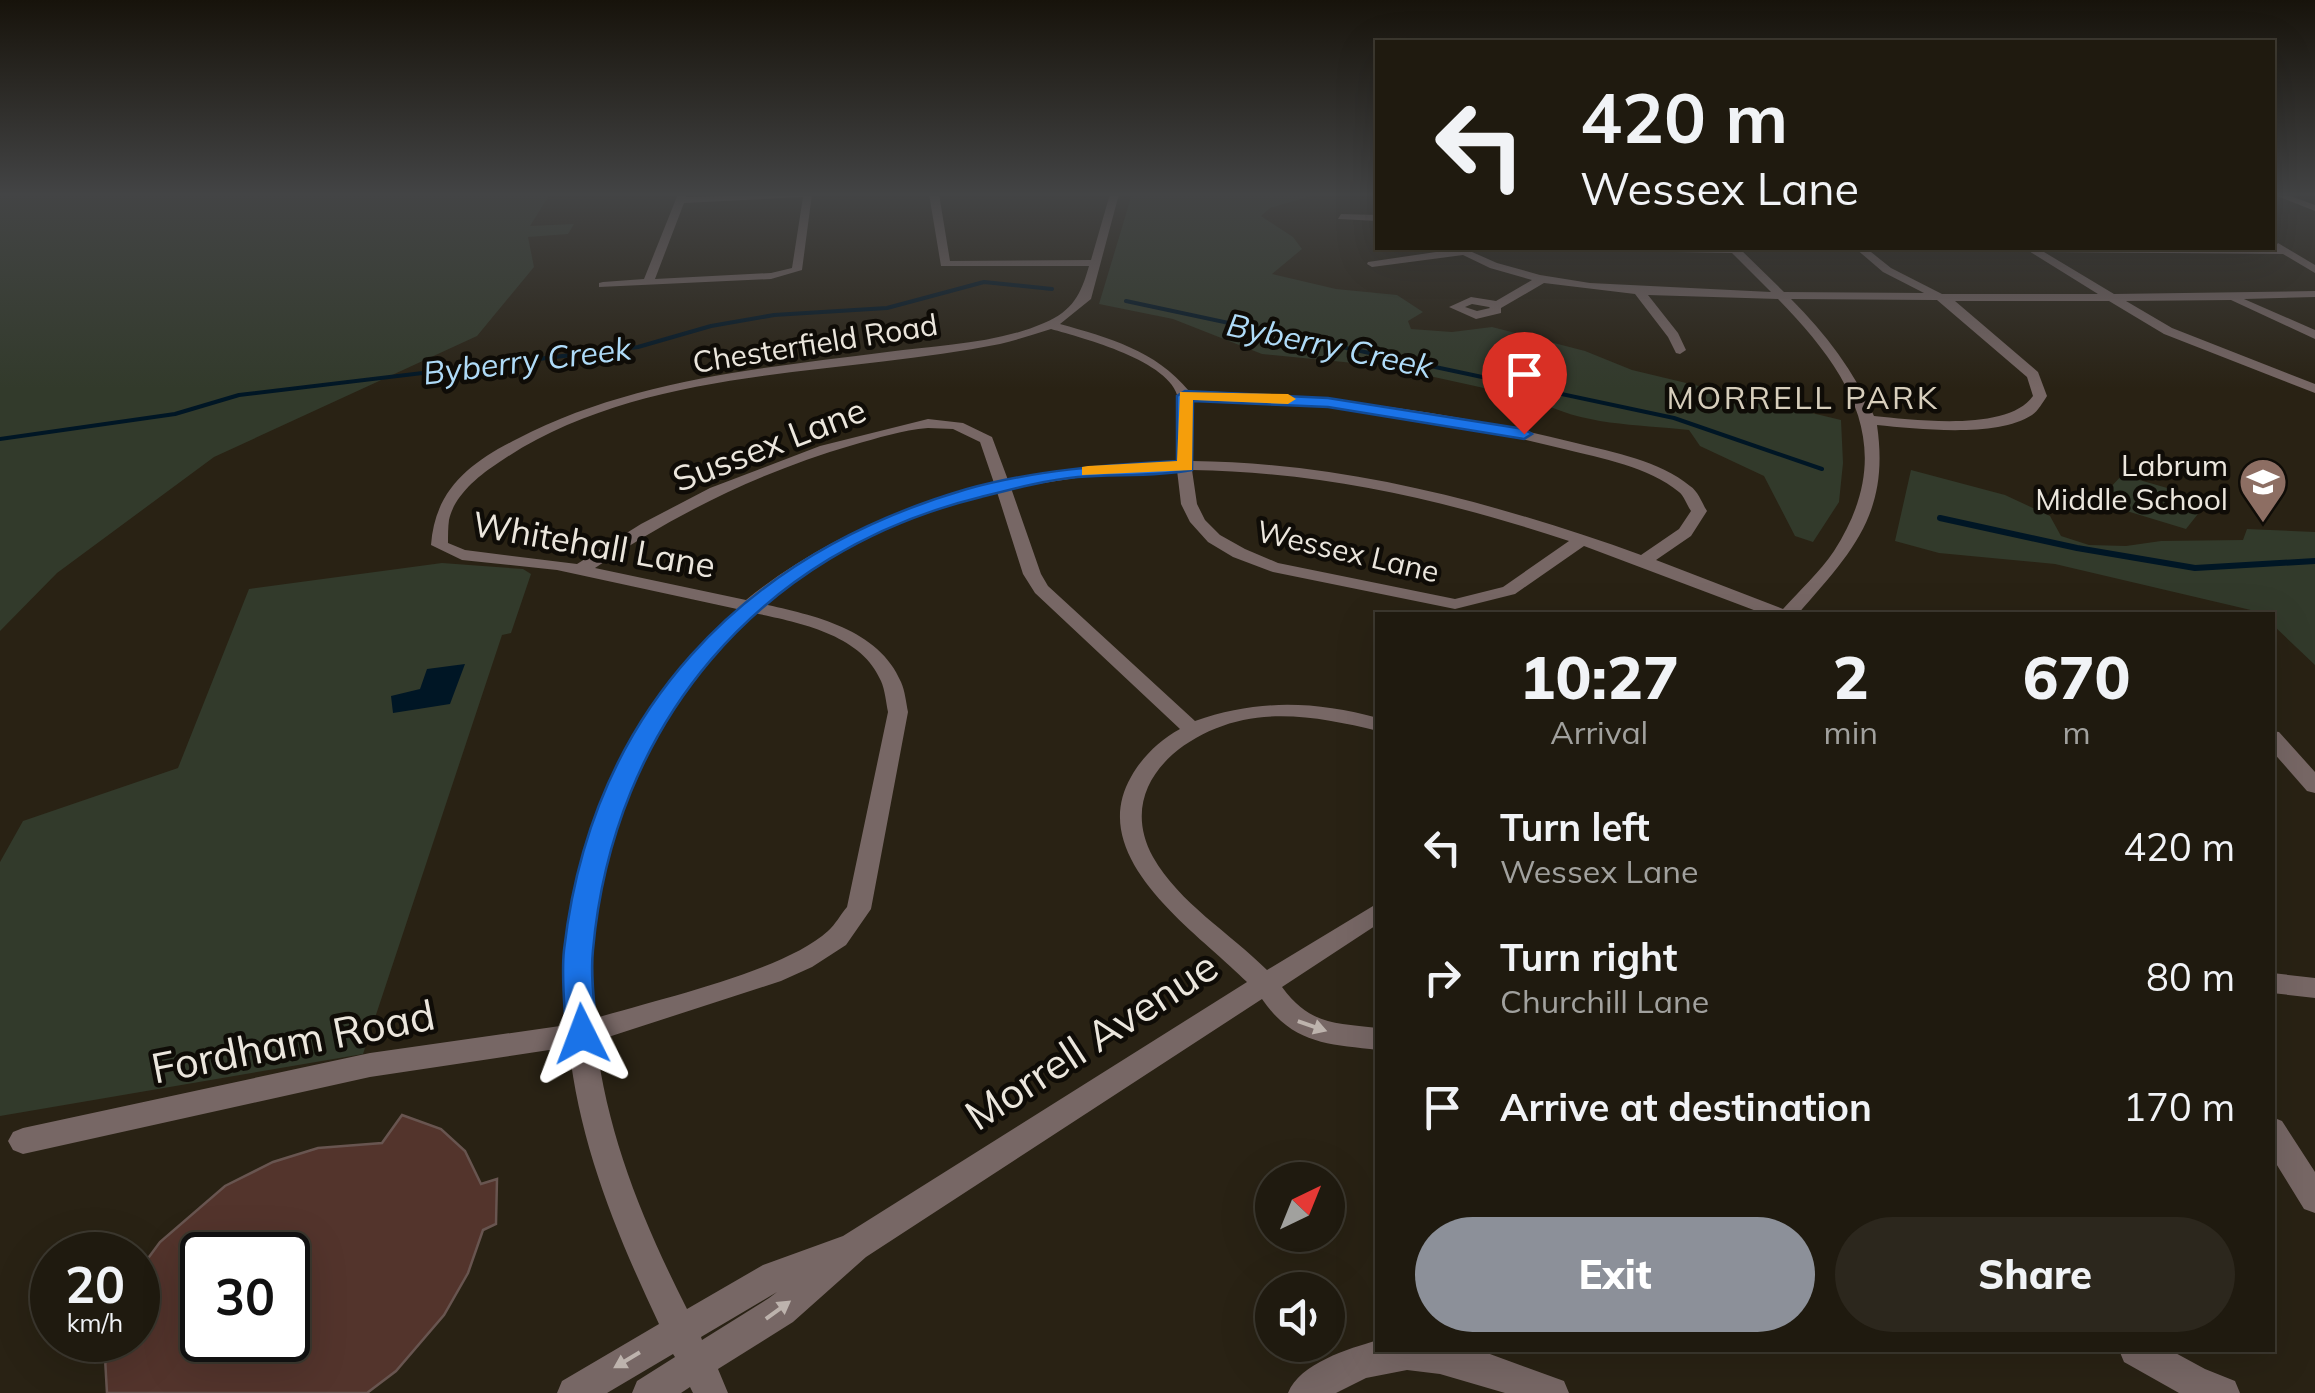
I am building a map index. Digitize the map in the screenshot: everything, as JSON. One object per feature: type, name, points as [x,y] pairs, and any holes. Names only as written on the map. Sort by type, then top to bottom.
[{"type":"street","points":[[649,281],[657,259]]},
{"type":"street","points":[[604,285],[771,276],[798,270],[799,259]]},
{"type":"street","points":[[945,259],[946,264],[1095,263]]},
{"type":"street","name":"Chesterfield Road","points":[[439,545],[436,530],[451,496],[478,470],[530,436],[575,417],[668,391],[1000,340],[1050,325],[1084,299],[1096,259]]},
{"type":"street","points":[[1372,264],[1403,259]]},
{"type":"street","points":[[1487,259],[1544,278],[1638,291],[2112,300],[2315,294]]},
{"type":"street","points":[[1745,259],[1836,354],[1860,393],[1869,420],[1873,469],[1861,518],[1842,552],[1788,612]]},
{"type":"street","points":[[1869,420],[1920,426],[1972,426],[2023,414],[2036,402],[2039,390],[2033,376],[1940,298],[1874,259]]},
{"type":"street","points":[[2047,259],[2112,300],[2212,352],[2315,389]]},
{"type":"street","points":[[1496,306],[1544,278]]},
{"type":"street","points":[[1638,291],[1674,336],[1680,350]]},
{"type":"street","points":[[2230,297],[2315,334]]},
{"type":"street","points":[[1050,325],[1148,358],[1175,380],[1185,396],[1290,399],[1434,416],[1560,443],[1661,473],[1687,488],[1699,502],[1700,510],[1686,530],[1644,560]]},
{"type":"street","name":"Wessex Lane","points":[[1185,396],[1189,511],[1224,546],[1273,566],[1418,598],[1455,604],[1483,602],[1506,595],[1582,538]]},
{"type":"street","name":"Sussex Lane","points":[[580,570],[654,522],[712,492],[826,448],[910,425],[941,423],[968,428],[987,440],[1032,574],[1042,588],[1192,729]]},
{"type":"street","points":[[704,1378],[606,1158],[588,1089],[578,954],[590,874],[608,813],[639,742],[672,691],[750,606],[848,541],[936,504],[1074,472],[1186,466],[1277,469],[1403,486],[1484,506],[1582,538],[1777,612]]},
{"type":"street","name":"Whitehall Lane","points":[[439,545],[462,555],[580,570],[799,618],[844,634],[875,657],[891,681],[898,712],[859,909],[837,938],[772,974],[582,1034]]},
{"type":"street","points":[[1375,724],[1346,715],[1266,710],[1192,729],[1163,750],[1140,775],[1131,802],[1140,857],[1160,883],[1264,983],[1279,1006],[1301,1024],[1375,1038]]},
{"type":"street","points":[[2275,741],[2315,786]]},
{"type":"street","name":"Morrell Avenue","points":[[649,1393],[704,1378],[854,1246],[1375,914]]},
{"type":"street","points":[[2275,983],[2315,988]]},
{"type":"street","name":"Fordham Road","points":[[23,1141],[370,1065],[582,1034]]},
{"type":"street","points":[[2275,1135],[2315,1198]]},
{"type":"street","name":"Morrell Avenue","points":[[574,1393],[774,1276],[854,1246]]},
{"type":"street","points":[[1305,1393],[1337,1370],[1408,1352],[1498,1372],[1552,1393]]},
{"type":"street","points":[[2140,1352],[2197,1384],[2223,1393]]},
{"type":"green space","points":[[0,259],[532,259],[534,267],[477,336],[214,457],[57,573],[0,631]]},
{"type":"green space","points":[[1112,259],[1290,259],[1272,274],[1336,289],[1397,295],[1423,312],[1408,321],[1411,329],[1452,332],[1492,327],[1585,351],[1632,370],[1841,420],[1843,463],[1839,502],[1813,542],[1795,536],[1764,476],[1700,446],[1689,430],[1590,419],[1534,399],[1384,366],[1262,354],[1173,319],[1099,304]]},
{"type":"green space","points":[[1911,470],[2005,495],[2050,516],[2061,536],[2089,545],[2243,540],[2247,529],[2315,532],[2315,665],[2275,627],[2275,612],[2259,612],[2055,564],[1939,553],[1895,541]]},
{"type":"green space","points":[[2122,475],[2209,500],[2186,529],[2097,502]]},
{"type":"green space","points":[[442,563],[523,569],[531,574],[511,633],[502,635],[363,1054],[0,1116],[0,862],[23,821],[178,768],[249,589]]},
{"type":"water","points":[[465,664],[450,704],[393,713],[391,696],[420,689],[427,669]]},
{"type":"building","points":[[402,1115],[441,1129],[465,1151],[481,1184],[497,1179],[496,1224],[483,1230],[468,1273],[444,1315],[396,1371],[367,1393],[107,1393],[105,1362],[160,1362],[160,1242],[225,1186],[273,1162],[318,1148],[382,1143]]},
{"type":"waterway","name":"Byberry Creek","points":[[0,439],[175,414],[239,395],[638,347],[711,326],[774,315],[887,308],[984,282],[1052,289]]},
{"type":"waterway","name":"Byberry Creek","points":[[1126,301],[1674,418],[1822,469]]},
{"type":"waterway","name":"Byberry Creek","points":[[1940,518],[2077,548],[2195,568],[2315,561]]},
{"type":"slow traffic","points":[[1088,471],[1186,466],[1185,396],[1288,399]]},
{"type":"place","name":"Labrum Middle School","points":[[2263,524]]},
{"type":"district","name":"MORRELL PARK","points":[[1803,397]]},
{"type":"route","points":[[582,1034],[578,954],[590,874],[608,813],[639,742],[672,691],[750,606],[798,571],[893,520],[973,493],[1074,472],[1186,466],[1185,396],[1328,402],[1434,416],[1524,434]]}]
